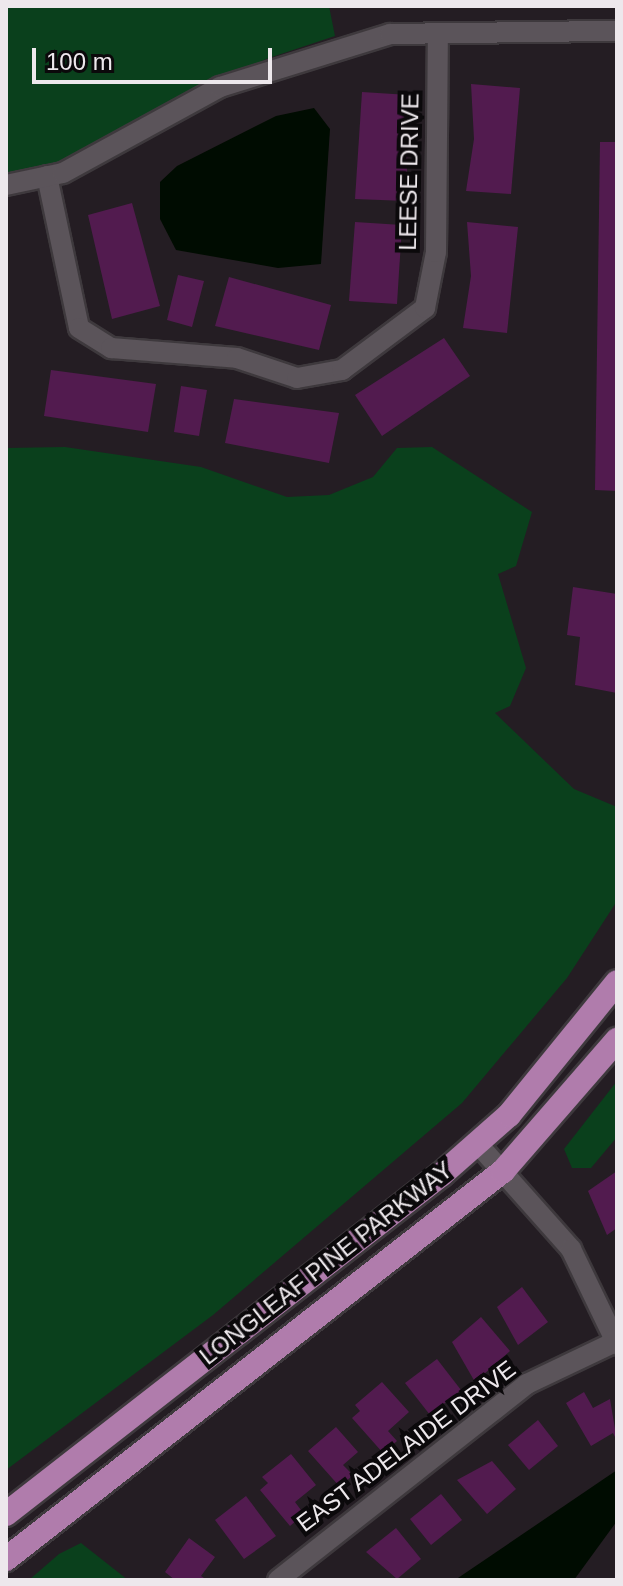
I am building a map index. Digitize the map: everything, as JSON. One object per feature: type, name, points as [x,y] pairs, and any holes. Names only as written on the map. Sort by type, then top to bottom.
[{"type":"main road","name":"LONGLEAF PINE PARKWAY","points":[[6,1514],[477,1143],[617,982]]},
{"type":"main road","name":"LONGLEAF PINE PARKWAY","points":[[6,1559],[503,1171],[617,1040]]},
{"type":"street","points":[[6,185],[47,176],[220,87],[390,34],[617,31]]},
{"type":"street","name":"LEESE DRIVE","points":[[47,176],[79,328],[111,348],[237,358],[297,378],[342,370],[425,308],[436,252],[438,33]]},
{"type":"street","points":[[477,1143],[571,1249],[617,1342]]},
{"type":"street","name":"EAST ADELAIDE DRIVE","points":[[278,1580],[527,1384],[617,1342]]},
{"type":"green space","points":[[6,6],[329,6],[335,36],[266,59],[69,161],[6,176]]},
{"type":"green space","points":[[65,447],[201,467],[287,497],[329,495],[373,477],[397,448],[432,447],[532,512],[516,566],[498,574],[526,668],[510,706],[495,713],[574,789],[617,807],[617,901],[567,978],[462,1103],[213,1315],[6,1470],[6,448]]},
{"type":"green space","points":[[617,1081],[617,1137],[591,1168],[572,1168],[564,1149]]},
{"type":"green space","points":[[81,1543],[128,1580],[29,1580],[59,1554]]},
{"type":"shaded area","points":[[314,108],[330,129],[321,264],[278,268],[176,250],[160,219],[160,182],[177,166],[276,116]]},
{"type":"shaded area","points":[[617,1470],[617,1521],[574,1580],[455,1580]]},
{"type":"building","points":[[471,84],[520,88],[511,194],[466,191],[474,139]]},
{"type":"building","points":[[362,92],[409,95],[406,201],[355,199]]},
{"type":"building","points":[[600,142],[617,142],[617,491],[595,490]]},
{"type":"building","points":[[132,203],[160,306],[112,319],[88,215]]},
{"type":"building","points":[[355,222],[402,225],[397,304],[349,301]]},
{"type":"building","points":[[467,222],[518,227],[507,333],[463,328],[471,276]]},
{"type":"building","points":[[178,275],[204,281],[192,327],[167,320]]},
{"type":"building","points":[[229,277],[331,305],[319,350],[215,326]]},
{"type":"building","points":[[444,338],[470,376],[382,436],[355,395]]},
{"type":"building","points":[[51,370],[156,384],[148,432],[44,416]]},
{"type":"building","points":[[181,386],[207,390],[199,436],[174,432]]},
{"type":"building","points":[[234,399],[339,413],[329,463],[225,443]]},
{"type":"building","points":[[573,587],[617,594],[617,693],[575,685],[580,637],[567,635]]},
{"type":"building","points":[[617,1171],[617,1228],[607,1235],[588,1191]]},
{"type":"building","points":[[522,1287],[548,1322],[518,1345],[497,1307]]},
{"type":"building","points":[[481,1317],[510,1351],[475,1382],[452,1342]]},
{"type":"building","points":[[437,1359],[461,1390],[430,1415],[405,1383]]},
{"type":"building","points":[[382,1382],[409,1412],[388,1431],[397,1441],[383,1453],[352,1418],[360,1411],[355,1405]]},
{"type":"building","points":[[584,1392],[593,1408],[610,1399],[617,1441],[613,1433],[591,1446],[566,1403]]},
{"type":"building","points":[[538,1420],[558,1446],[529,1470],[508,1445]]},
{"type":"building","points":[[336,1427],[358,1452],[343,1465],[353,1475],[340,1487],[308,1451]]},
{"type":"building","points":[[291,1454],[316,1485],[295,1502],[304,1514],[290,1526],[260,1490],[268,1483],[262,1477]]},
{"type":"building","points":[[492,1461],[516,1489],[487,1514],[457,1480]]},
{"type":"building","points":[[441,1494],[462,1520],[431,1545],[410,1519]]},
{"type":"building","points":[[246,1496],[276,1536],[244,1559],[215,1520]]},
{"type":"building","points":[[396,1528],[421,1559],[397,1579],[366,1552]]},
{"type":"building","points":[[189,1538],[215,1557],[201,1576],[207,1580],[175,1580],[165,1572]]}]
